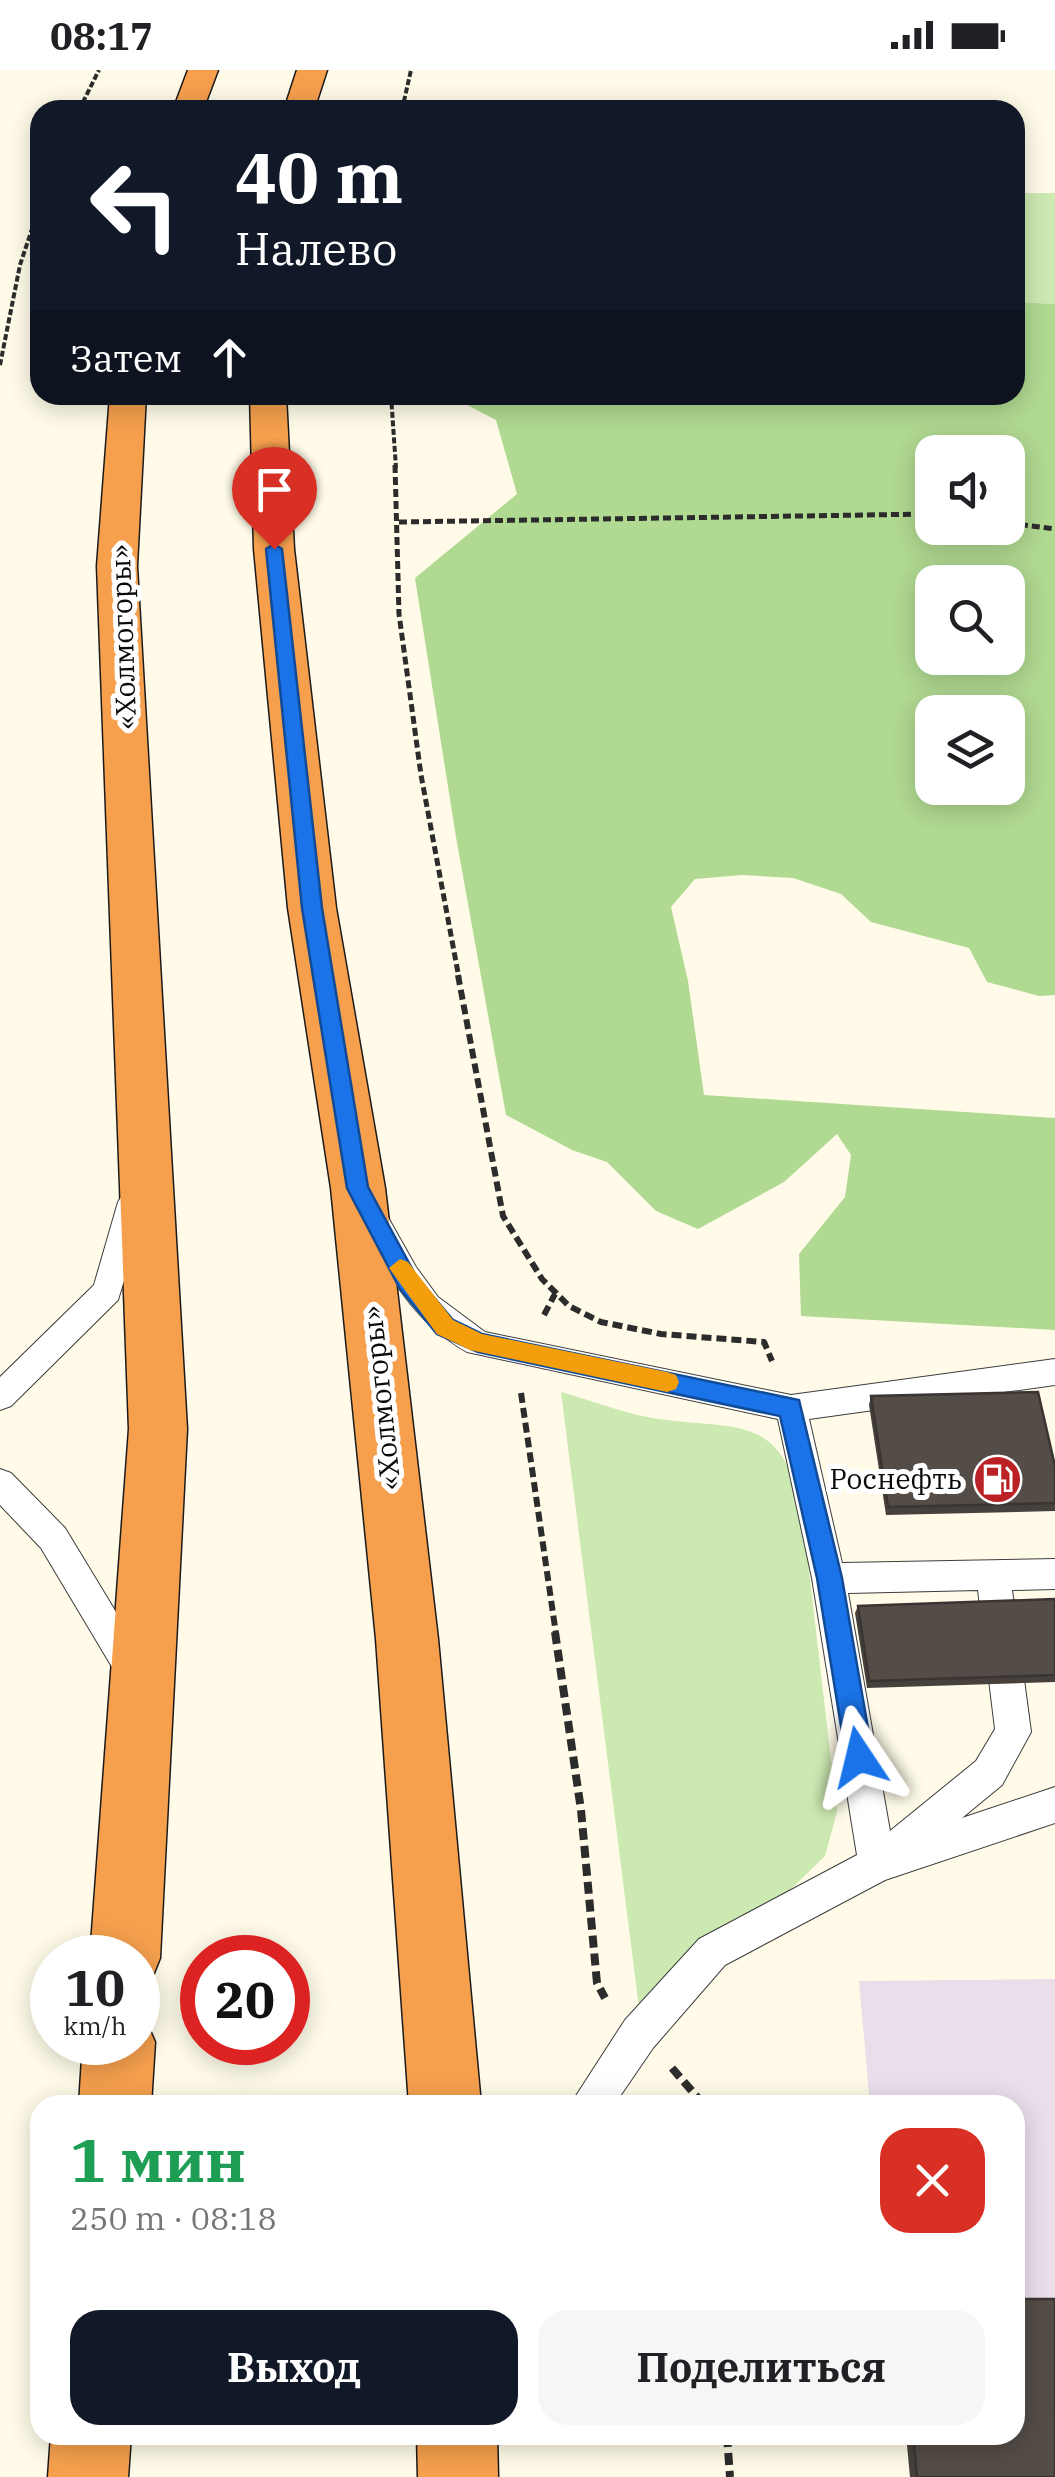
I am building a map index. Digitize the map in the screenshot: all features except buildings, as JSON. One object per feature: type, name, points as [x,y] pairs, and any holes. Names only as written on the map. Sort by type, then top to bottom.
[{"type":"highway","points":[[192,100],[203,70]]},
{"type":"highway","points":[[302,100],[312,70]]},
{"type":"highway","name":"«Холмогоры»","points":[[127,405],[117,566],[158,1430],[127,1935]]},
{"type":"highway","name":"«Холмогоры»","points":[[268,405],[274,549],[312,908],[358,1188],[407,1638],[444,2095]]},
{"type":"highway","points":[[115,2095],[117,2065]]},
{"type":"highway","points":[[88,2477],[90,2445]]},
{"type":"highway","points":[[457,2445],[458,2477]]},
{"type":"lane","points":[[0,1397],[107,1291],[146,1156]]},
{"type":"lane","points":[[358,1188],[408,1282],[445,1327],[478,1343],[790,1408],[1055,1372]]},
{"type":"lane","points":[[790,1408],[829,1578],[878,1864]]},
{"type":"lane","points":[[0,1483],[53,1538],[144,1691]]},
{"type":"lane","points":[[829,1578],[1055,1574]]},
{"type":"lane","points":[[878,1864],[988,1774],[1014,1732],[993,1575]]},
{"type":"lane","points":[[597,2095],[639,2034],[712,1952],[878,1864],[1055,1805]]},
{"type":"lane","points":[[480,2477],[488,2445]]},
{"type":"path","points":[[84,100],[100,70]]},
{"type":"path","points":[[404,100],[411,70]]},
{"type":"path","points":[[0,365],[30,235]]},
{"type":"path","points":[[391,405],[400,522],[399,614],[422,776],[503,1216],[517,1245],[556,1294],[598,1322],[764,1342],[790,1408]]},
{"type":"path","points":[[400,522],[915,514]]},
{"type":"path","points":[[1025,525],[1055,529]]},
{"type":"path","points":[[556,1294],[525,1352],[521,1391],[581,1810],[597,1983],[610,2009],[639,2034],[695,2095]]},
{"type":"path","points":[[728,2445],[730,2477]]},
{"type":"shaded area","points":[[1055,1979],[1055,2477],[1025,2445],[1025,2095],[869,2095],[859,1981]]},
{"type":"green space","points":[[1025,193],[1055,193],[1055,304],[1025,302]]},
{"type":"green space","points":[[1025,302],[1055,304],[1055,995],[1039,996],[987,982],[969,948],[871,922],[841,894],[793,878],[742,875],[695,879],[671,907],[688,981],[704,1095],[1055,1118],[1055,1330],[801,1316],[799,1254],[845,1197],[851,1155],[837,1134],[784,1182],[698,1229],[656,1211],[607,1162],[572,1150],[506,1115],[415,578],[517,494],[496,420],[467,405],[1025,405]]},
{"type":"green space","points":[[561,1392],[646,1417],[752,1432],[782,1456],[802,1510],[837,1812],[825,1856],[785,1895],[639,2008]]},
{"type":"slow traffic","points":[[400,1268],[445,1327],[478,1343],[667,1382]]},
{"type":"place","name":"Роснефть","points":[[997,1479]]},
{"type":"route","points":[[274,549],[312,908],[358,1188],[408,1282],[445,1327],[478,1343],[790,1408],[829,1578],[859,1757]]}]
